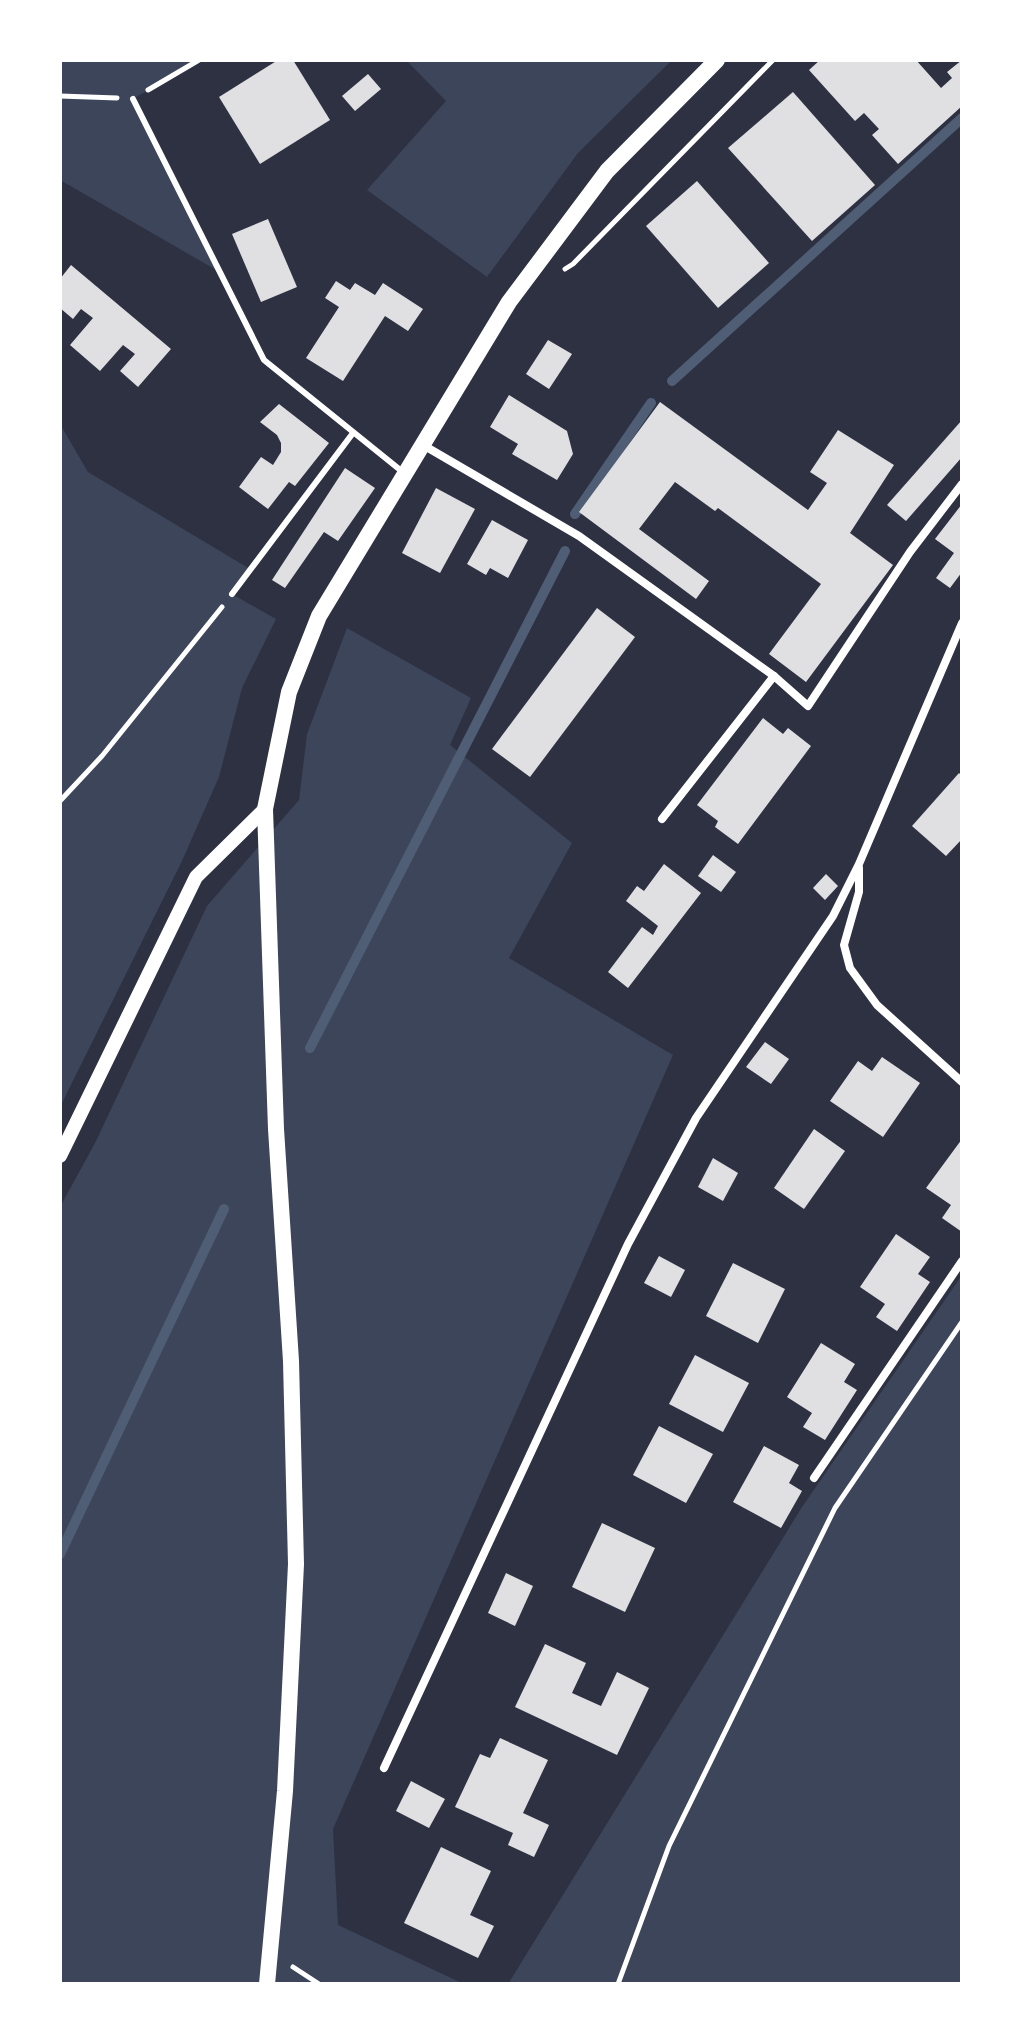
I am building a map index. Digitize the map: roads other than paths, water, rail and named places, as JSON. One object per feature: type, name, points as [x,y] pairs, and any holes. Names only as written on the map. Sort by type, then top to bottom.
[{"type":"main road","points":[[267,1984],[285,1791],[296,1564],[291,1361],[276,1129],[265,809],[289,692],[319,616],[509,302],[607,171],[717,60]]},
{"type":"street","points":[[422,444],[579,536],[774,676],[808,706],[910,552],[962,484]]},
{"type":"street","points":[[384,1768],[628,1244],[696,1118],[833,916],[859,864],[962,623]]},
{"type":"street","points":[[662,819],[774,676]]},
{"type":"street","points":[[60,1156],[196,877],[265,809]]},
{"type":"street","points":[[859,864],[859,892],[844,945],[850,968],[877,1005],[962,1082]]},
{"type":"street","points":[[814,1478],[962,1261]]},
{"type":"lane","points":[[133,99],[264,360],[405,473]]},
{"type":"lane","points":[[232,594],[353,433]]},
{"type":"waterway","points":[[672,381],[962,118]]},
{"type":"waterway","points":[[575,514],[651,403]]},
{"type":"waterway","points":[[310,1048],[565,551]]},
{"type":"waterway","points":[[60,1554],[224,1209]]}]
